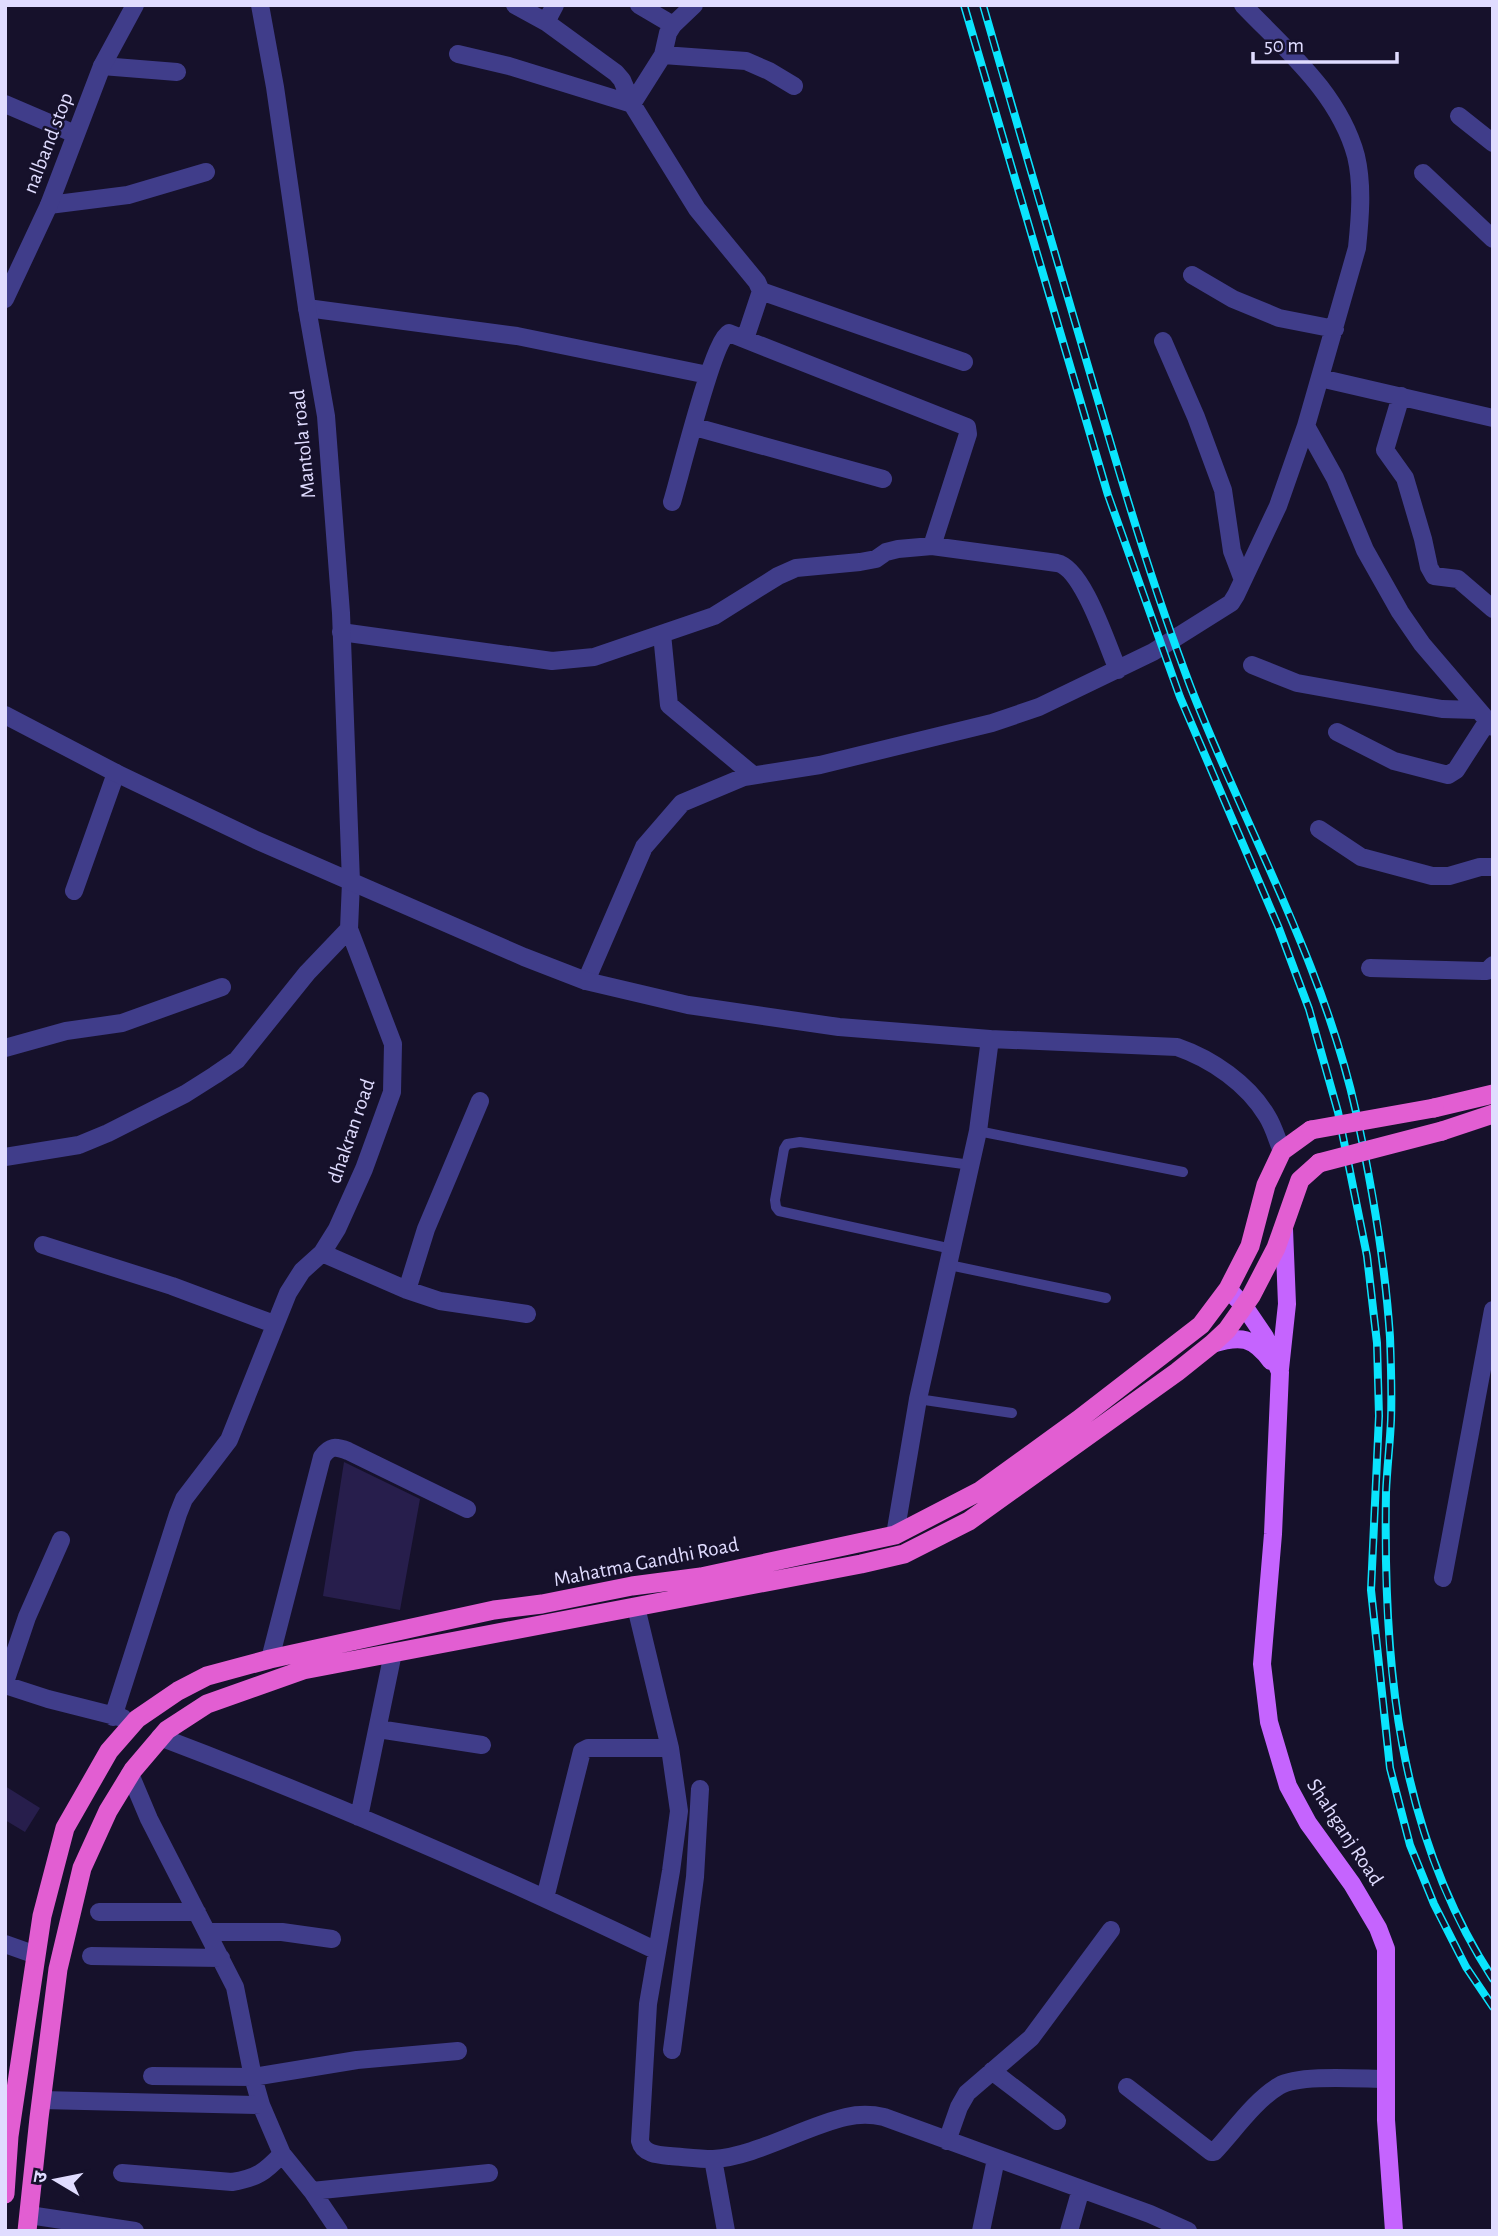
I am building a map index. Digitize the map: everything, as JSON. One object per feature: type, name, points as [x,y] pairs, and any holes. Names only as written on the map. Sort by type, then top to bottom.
[{"type":"highway","name":"Mahatma Gandhi Road","points":[[5,2194],[12,2067],[42,1916],[65,1828],[109,1751],[137,1719],[178,1691],[207,1676],[270,1659],[494,1610],[701,1577],[895,1535],[980,1491],[1201,1325],[1228,1289],[1250,1246],[1266,1185],[1282,1151],[1311,1130],[1434,1108],[1493,1094]]},
{"type":"highway","name":"Mahatma Gandhi Road","points":[[28,2223],[58,1969],[82,1868],[108,1811],[130,1774],[167,1730],[207,1704],[303,1670],[904,1554],[970,1521],[1177,1372],[1227,1330],[1244,1306],[1276,1248],[1300,1180],[1319,1163],[1442,1132],[1493,1114]]},
{"type":"main road","name":"Shahganj Road","points":[[1284,1224],[1287,1304],[1280,1372],[1273,1534],[1262,1664],[1269,1722],[1288,1786],[1308,1823],[1352,1884],[1378,1928],[1386,1949],[1386,2120],[1394,2231]]},
{"type":"main road","name":"Shahganj Road","points":[[1228,1289],[1244,1306],[1265,1337],[1280,1372]]},
{"type":"main road","points":[[1212,1344],[1227,1339],[1245,1339],[1262,1349],[1280,1372]]},
{"type":"street","name":"nalband stop","points":[[5,299],[49,205],[102,66],[135,5]]},
{"type":"street","name":"Mantola road","points":[[260,5],[326,416],[341,632],[351,934]]},
{"type":"street","points":[[515,5],[545,22],[616,73],[622,80],[632,104],[697,209],[749,270],[761,291],[964,362]]},
{"type":"street","points":[[545,22],[555,5]]},
{"type":"street","points":[[639,5],[673,25]]},
{"type":"street","points":[[632,104],[663,55],[668,33],[673,25],[694,5]]},
{"type":"street","points":[[586,981],[649,839],[682,803],[735,779],[820,765],[992,723],[1039,707],[1153,652],[1231,603],[1278,506],[1306,426],[1357,248],[1360,219],[1356,158],[1343,124],[1322,89],[1243,5]]},
{"type":"street","points":[[458,54],[509,66],[632,104]]},
{"type":"street","points":[[663,55],[746,61],[794,86]]},
{"type":"street","points":[[102,66],[177,72]]},
{"type":"street","points":[[5,104],[75,134]]},
{"type":"street","points":[[1459,116],[1493,142]]},
{"type":"street","points":[[49,205],[128,195],[206,172]]},
{"type":"street","points":[[1423,173],[1493,239]]},
{"type":"street","points":[[1192,275],[1233,299],[1279,318],[1335,329]]},
{"type":"street","points":[[745,339],[761,291]]},
{"type":"street","points":[[307,308],[517,336],[708,375]]},
{"type":"street","points":[[673,502],[708,375],[725,334],[729,333],[967,427],[968,434],[932,546]]},
{"type":"street","points":[[1163,341],[1222,485],[1232,551],[1243,580]]},
{"type":"street","points":[[1320,378],[1493,418]]},
{"type":"street","points":[[1401,396],[1385,450],[1405,478],[1429,567],[1434,576],[1458,579],[1493,609]]},
{"type":"street","points":[[695,426],[883,479]]},
{"type":"street","points":[[1306,426],[1335,478],[1365,550],[1400,612],[1422,644],[1486,720]]},
{"type":"street","points":[[341,632],[552,661],[594,657],[714,616],[778,576],[796,568],[860,562],[876,559],[898,548],[932,546],[1057,563],[1070,568],[1087,596],[1118,670]]},
{"type":"street","points":[[662,634],[669,705],[753,775]]},
{"type":"street","points":[[1252,665],[1297,683],[1442,709],[1486,720]]},
{"type":"street","points":[[5,715],[116,773],[256,840],[524,957],[586,981],[688,1005],[839,1027],[990,1039],[1159,1045],[1195,1053],[1234,1079],[1261,1105],[1270,1119],[1282,1151]]},
{"type":"street","points":[[1337,732],[1394,761],[1448,775],[1456,770],[1486,720]]},
{"type":"street","points":[[74,891],[116,773]]},
{"type":"street","points":[[1319,830],[1361,857],[1432,876],[1449,876],[1480,867],[1493,867]]},
{"type":"street","points":[[5,1157],[79,1145],[185,1094],[215,1075],[237,1060],[307,973],[351,934]]},
{"type":"street","name":"dhakran road","points":[[113,1717],[177,1514],[184,1499],[229,1440],[288,1293],[302,1271],[322,1253],[337,1229],[364,1169],[392,1092],[394,1044],[351,934]]},
{"type":"street","points":[[1370,968],[1487,971],[1493,965]]},
{"type":"street","points":[[5,1048],[66,1031],[122,1023],[222,987]]},
{"type":"street","points":[[895,1535],[918,1399],[978,1131],[990,1039]]},
{"type":"street","points":[[407,1290],[426,1229],[480,1101]]},
{"type":"street","points":[[43,1245],[172,1286],[274,1324]]},
{"type":"street","points":[[322,1253],[407,1290],[440,1301],[527,1314]]},
{"type":"street","points":[[1443,1578],[1493,1310]]},
{"type":"street","points":[[270,1659],[322,1457],[327,1449],[333,1447],[348,1451],[467,1509]]},
{"type":"street","points":[[61,1540],[27,1617],[5,1684],[113,1717],[137,1719]]},
{"type":"street","points":[[636,1607],[670,1748],[679,1811],[672,2050]]},
{"type":"street","points":[[359,1817],[393,1653]]},
{"type":"street","points":[[377,1729],[482,1745]]},
{"type":"street","points":[[160,1737],[289,1786],[545,1898],[657,1951]]},
{"type":"street","points":[[545,1898],[582,1751],[588,1748],[670,1748]]},
{"type":"street","points":[[130,1774],[149,1819],[235,1987],[253,2077],[261,2105],[282,2154],[339,2231]]},
{"type":"street","points":[[700,1789],[678,1902],[657,1951],[648,2004],[640,2144],[645,2151],[657,2155],[713,2159],[733,2155],[844,2117],[884,2117],[1081,2189],[1148,2222],[1188,2231]]},
{"type":"street","points":[[99,1912],[197,1912]]},
{"type":"street","points":[[947,2141],[964,2098],[1031,2038],[1111,1930]]},
{"type":"street","points":[[209,1932],[282,1931],[332,1939]]},
{"type":"street","points":[[5,1944],[36,1955]]},
{"type":"street","points":[[91,1956],[221,1958]]},
{"type":"street","points":[[152,2076],[253,2077],[356,2060],[458,2051]]},
{"type":"street","points":[[992,2071],[1056,2122]]},
{"type":"street","points":[[1127,2087],[1214,2152],[1263,2099],[1281,2084],[1329,2078],[1386,2079]]},
{"type":"street","points":[[41,2101],[261,2105]]},
{"type":"street","points":[[122,2174],[232,2182],[249,2180],[265,2171],[282,2154]]},
{"type":"street","points":[[713,2159],[726,2231]]},
{"type":"street","points":[[981,2231],[996,2159]]},
{"type":"street","points":[[312,2191],[489,2173]]},
{"type":"street","points":[[1069,2231],[1081,2189]]},
{"type":"street","points":[[28,2223],[135,2231]]},
{"type":"lane","points":[[978,1131],[1182,1172]]},
{"type":"lane","points":[[971,1165],[800,1142],[787,1144],[775,1200],[776,1207],[779,1211],[1106,1298]]},
{"type":"lane","points":[[918,1399],[1012,1413]]},
{"type":"building","points":[[344,1462],[420,1499],[400,1610],[323,1596]]},
{"type":"building","points":[[5,1786],[40,1808],[25,1832],[5,1820]]},
{"type":"railway","points":[[964,5],[1108,495],[1180,697],[1278,926],[1309,1009],[1338,1112],[1367,1256],[1377,1343],[1379,1416],[1371,1590],[1390,1768],[1410,1845],[1434,1904],[1466,1967],[1493,2007]]},
{"type":"railway","points":[[983,5],[1113,452],[1163,610],[1191,688],[1304,950],[1342,1057],[1356,1112],[1377,1224],[1390,1337],[1391,1410],[1386,1492],[1386,1556],[1393,1683],[1402,1744],[1416,1805],[1435,1865],[1461,1923],[1493,1979]]}]
